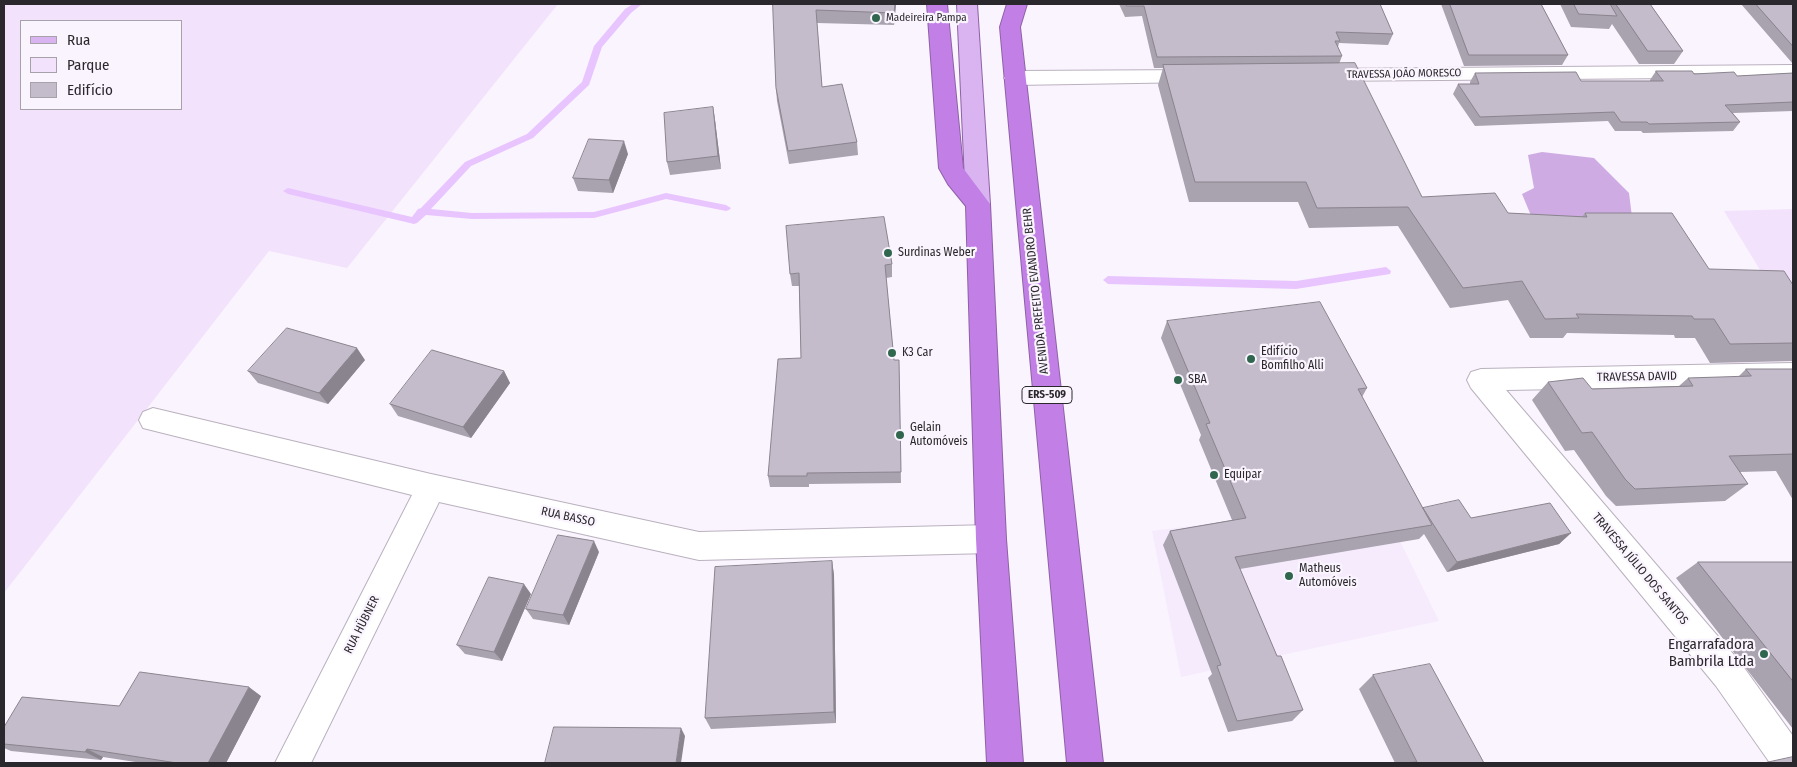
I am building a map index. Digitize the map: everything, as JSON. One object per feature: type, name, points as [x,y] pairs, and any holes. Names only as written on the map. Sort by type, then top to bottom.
[{"type":"highway","points":[[937,4],[951,168],[956,178],[978,204],[991,539],[1005,763]]},
{"type":"highway","name":"AVENIDA PREFEITO EVANDRO BEHR","points":[[1012,12],[1016,78],[1084,763]]},
{"type":"main road","points":[[966,4],[978,204]]},
{"type":"street","name":"TRAVESSA JOÃO MORESCO","points":[[1307,75],[1793,71]]},
{"type":"street","points":[[1016,78],[1217,76]]},
{"type":"street","name":"TRAVESSA DAVID","points":[[1481,380],[1793,374]]},
{"type":"street","name":"TRAVESSA JÚLIO DOS SANTOS","points":[[1481,380],[1728,674],[1791,763]]},
{"type":"street","name":"RUA BASSO","points":[[153,420],[431,488],[699,546],[991,539]]},
{"type":"street","name":"RUA HÜBNER","points":[[293,763],[431,488]]},
{"type":"shaded area","points":[[1542,152],[1594,158],[1629,193],[1632,217],[1532,218],[1522,194],[1534,188],[1528,155]]},
{"type":"shaded area","name":"Matheus Automóveis","points":[[1381,502],[1439,621],[1181,677],[1152,531]]},
{"type":"green space","points":[[4,4],[558,4],[347,268],[269,251],[4,593]]},
{"type":"green space","points":[[1793,209],[1793,324],[1724,211]]},
{"type":"building","points":[[773,4],[895,4],[894,13],[816,10],[822,87],[842,84],[857,142],[788,151],[776,88]]},
{"type":"building","points":[[1126,4],[1380,4],[1393,34],[1336,32],[1340,41],[1335,41],[1342,56],[1157,57],[1144,6],[1127,6]]},
{"type":"building","points":[[1450,4],[1541,4],[1568,55],[1469,55]]},
{"type":"building","points":[[1574,4],[1610,4],[1617,16],[1579,14]]},
{"type":"building","points":[[1616,4],[1650,4],[1683,51],[1648,51]]},
{"type":"building","points":[[1756,4],[1793,4],[1793,46]]},
{"type":"building","points":[[1355,63],[1422,197],[1495,193],[1508,213],[1587,217],[1585,213],[1672,213],[1709,269],[1784,271],[1793,285],[1793,343],[1730,344],[1714,319],[1694,319],[1692,316],[1576,314],[1579,318],[1545,319],[1522,281],[1463,288],[1408,207],[1317,208],[1306,182],[1195,182],[1163,65]]},
{"type":"building","points":[[1656,71],[1692,71],[1694,74],[1734,72],[1737,76],[1793,73],[1793,102],[1725,105],[1740,122],[1649,124],[1647,122],[1621,122],[1614,112],[1480,117],[1458,84],[1479,84],[1475,73],[1576,72],[1581,81],[1663,81]]},
{"type":"building","points":[[713,107],[718,156],[667,162],[664,113]]},
{"type":"building","points":[[589,139],[624,141],[609,180],[573,178]]},
{"type":"building","points":[[884,217],[892,264],[885,265],[894,360],[899,360],[901,472],[807,473],[807,476],[768,476],[778,359],[801,358],[799,273],[790,274],[786,226]]},
{"type":"building","points":[[1320,302],[1367,388],[1358,389],[1432,525],[1235,557],[1277,656],[1281,656],[1303,710],[1237,721],[1217,666],[1221,665],[1170,531],[1246,518],[1206,424],[1210,423],[1167,321]]},
{"type":"building","points":[[287,328],[357,348],[319,393],[248,371]]},
{"type":"building","points":[[432,350],[504,371],[463,427],[390,404]]},
{"type":"building","points":[[1746,369],[1793,369],[1793,454],[1729,456],[1748,484],[1635,489],[1625,479],[1592,432],[1582,433],[1548,382],[1583,378],[1592,389],[1693,386],[1688,378],[1751,376]]},
{"type":"building","points":[[1459,500],[1471,518],[1550,503],[1571,533],[1457,562],[1423,508]]},
{"type":"building","points":[[558,535],[594,541],[563,615],[526,609]]},
{"type":"building","points":[[832,561],[834,712],[705,718],[715,567]]},
{"type":"building","points":[[1698,562],[1793,562],[1793,681]]},
{"type":"building","points":[[489,577],[524,584],[494,652],[457,645]]},
{"type":"building","points":[[1430,664],[1484,763],[1401,763],[1417,762],[1373,675]]},
{"type":"building","points":[[140,672],[249,687],[208,763],[177,763],[87,749],[85,752],[4,744],[4,727],[22,697],[119,706]]},
{"type":"building","points":[[554,727],[681,728],[676,763],[545,763]]},
{"type":"building","points":[[1793,757],[1793,763],[1764,763]]},
{"type":"waterway","points":[[423,211],[468,164],[530,136],[586,83],[598,46],[628,11],[638,4]]},
{"type":"waterway","points":[[288,191],[414,221],[423,211]]},
{"type":"waterway","points":[[423,211],[472,216],[594,215],[666,196],[726,208]]},
{"type":"waterway","points":[[1108,280],[1296,285],[1386,271]]},
{"type":"place","name":"Madeireira Pampa","points":[[876,18]]},
{"type":"place","name":"Surdinas Weber","points":[[888,253]]},
{"type":"place","name":"K3 Car","points":[[892,353]]},
{"type":"place","name":"Edifício Bomfilho Alli","points":[[1251,359]]},
{"type":"place","name":"SBA","points":[[1178,380]]},
{"type":"place","name":"Gelain Automóveis","points":[[900,435]]},
{"type":"place","name":"Equipar","points":[[1214,475]]},
{"type":"place","name":"Matheus Automóveis","points":[[1289,576]]},
{"type":"place","name":"Engarrafadora Bambrila Ltda","points":[[1764,654]]}]
